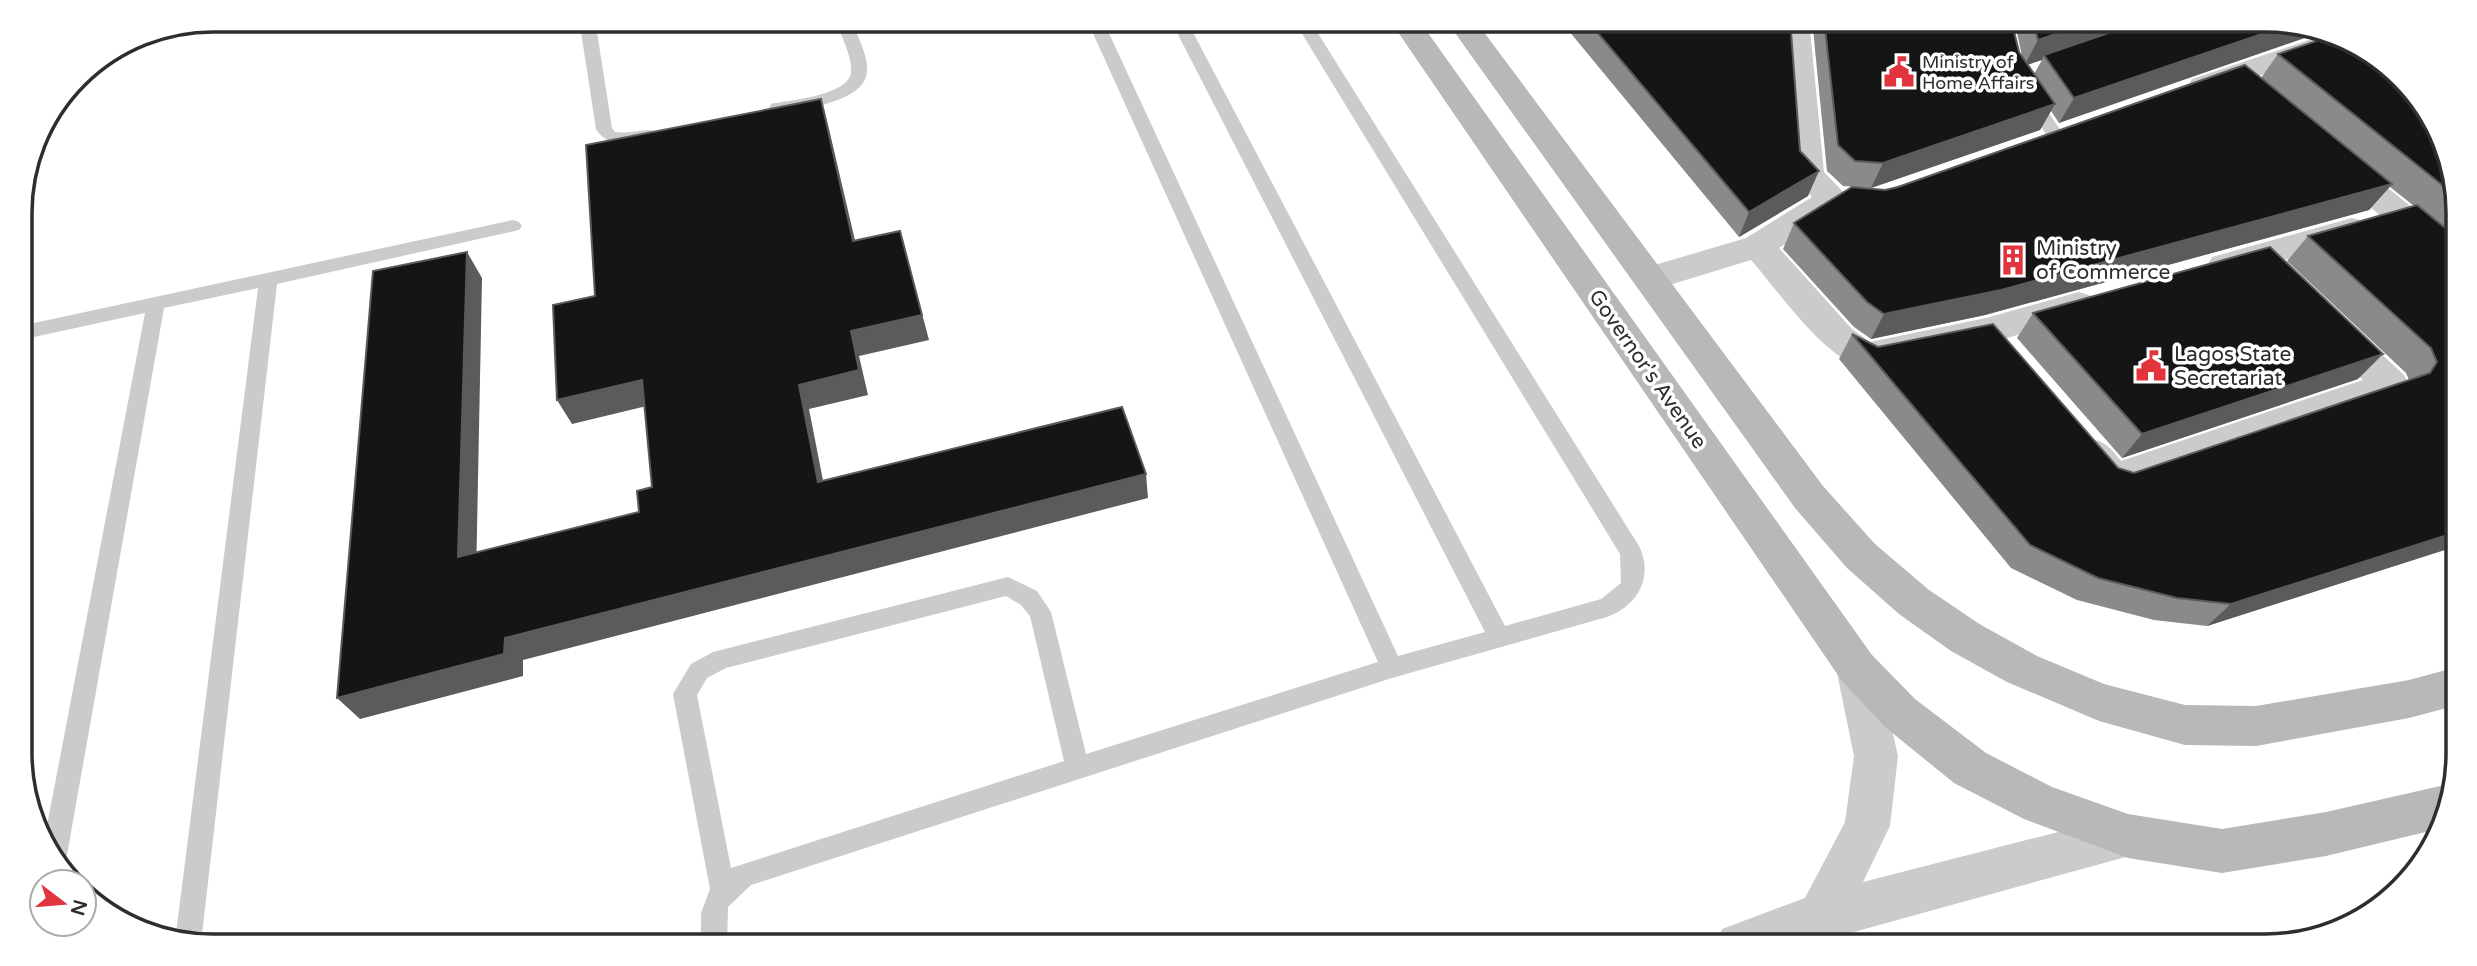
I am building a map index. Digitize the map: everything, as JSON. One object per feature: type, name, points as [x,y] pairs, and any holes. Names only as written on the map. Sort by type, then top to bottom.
[{"type":"street","name":"Governor's Avenue","points":[[1412,32],[1857,668],[1900,713],[1970,768],[2040,804],[2128,835],[2222,851],[2326,834],[2437,808]]},
{"type":"street","points":[[1469,32],[1809,497],[1861,556],[1914,602],[1966,638],[2022,670],[2099,702],[2185,725],[2256,726],[2409,699],[2446,689]]},
{"type":"street","points":[[1650,279],[1758,246],[1847,200],[1808,176],[1796,32]]},
{"type":"street","points":[[2182,94],[2327,43]]},
{"type":"street","points":[[2232,76],[2263,102]]},
{"type":"street","points":[[2316,145],[2446,253]]},
{"type":"street","points":[[2192,274],[2401,215]]},
{"type":"street","points":[[1758,246],[1839,338],[1864,356],[1900,351],[1986,331],[2115,295]]},
{"type":"street","points":[[2257,256],[2286,283]]},
{"type":"street","points":[[2068,426],[2114,479],[2391,385],[2314,311]]},
{"type":"street","points":[[1986,331],[2013,363]]},
{"type":"street","points":[[1821,916],[1867,826],[1876,756],[1857,668]]},
{"type":"street","points":[[1772,934],[1821,916],[2128,835]]},
{"type":"lane","points":[[589,32],[604,130],[611,137],[625,139],[667,132]]},
{"type":"lane","points":[[758,112],[835,95],[855,82],[859,72],[848,32]]},
{"type":"lane","points":[[1100,32],[1392,668]]},
{"type":"lane","points":[[1185,32],[1500,638]]},
{"type":"lane","points":[[713,934],[712,913],[723,890],[743,875],[1392,668],[1607,607],[1628,595],[1636,577],[1632,552],[1309,32]]},
{"type":"lane","points":[[2023,88],[2057,138]]},
{"type":"lane","points":[[32,329],[513,226]]},
{"type":"lane","points":[[189,933],[268,279]]},
{"type":"lane","points":[[56,844],[156,303]]},
{"type":"lane","points":[[723,890],[685,694],[699,671],[720,659],[1008,586],[1029,598],[1040,612],[1078,769]]},
{"type":"building","points":[[1597,32],[1791,32],[1800,151],[1819,171],[1749,212]]},
{"type":"building","points":[[1825,32],[2014,32],[2019,52],[2055,104],[1883,163],[1855,161],[1838,145]]},
{"type":"building","points":[[2036,32],[2062,32],[2038,40]]},
{"type":"building","points":[[2111,32],[2267,32],[2074,98],[2044,55]]},
{"type":"building","points":[[2319,40],[2345,50],[2375,69],[2393,84],[2421,122],[2432,143],[2443,186],[2278,54]]},
{"type":"building","points":[[2245,65],[2392,184],[2001,290],[1884,314],[1867,302],[1794,223],[1852,187],[1885,190],[1898,187]]},
{"type":"building","points":[[821,99],[853,241],[900,231],[922,315],[851,331],[859,370],[799,385],[818,482],[1122,407],[1146,474],[505,638],[504,654],[337,698],[373,271],[467,252],[458,557],[639,512],[637,491],[652,487],[642,380],[557,400],[553,305],[595,296],[586,145]]},
{"type":"building","points":[[2417,205],[2446,229],[2446,536],[2231,604],[2177,598],[2098,578],[2030,545],[1852,334],[1878,347],[1993,324],[2118,468],[2134,473],[2430,373],[2437,362],[2431,348],[2308,236]]},
{"type":"building","points":[[2270,247],[2383,354],[2142,434],[2033,313]]},
{"type":"place","name":"Ministry of Home Affairs","points":[[1899,72]]},
{"type":"place","name":"Ministry of Commerce","points":[[2013,260]]},
{"type":"place","name":"Lagos State Secretariat","points":[[2151,366]]}]
